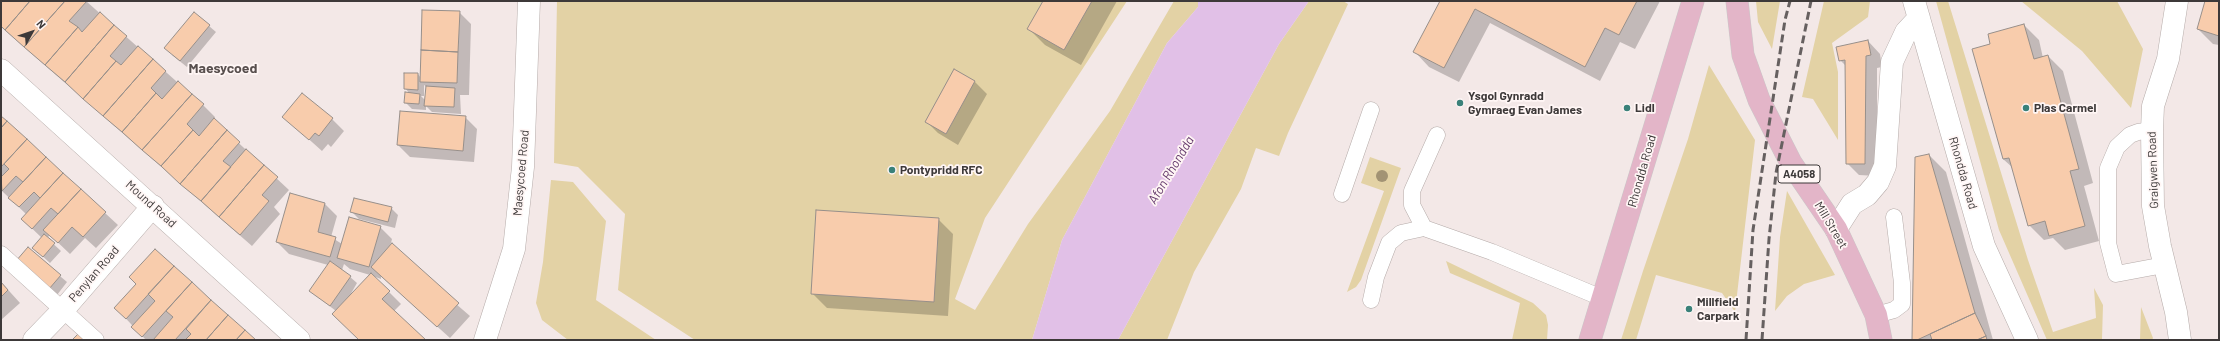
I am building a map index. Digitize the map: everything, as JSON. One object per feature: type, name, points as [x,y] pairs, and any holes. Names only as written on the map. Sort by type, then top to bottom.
[{"type":"main road","name":"Rhondda Road","points":[[1590,340],[1694,1]]},
{"type":"main road","name":"Mill Street","points":[[1737,1],[1742,55],[1759,100],[1791,163],[1836,229],[1876,315],[1881,340]]},
{"type":"street","name":"Maesycoed Road","points":[[489,339],[514,249],[524,167],[529,1]]},
{"type":"street","name":"Graigwen Road","points":[[2177,1],[2168,59],[2153,106],[2152,130],[2153,206],[2164,265],[2176,312],[2180,340]]},
{"type":"street","points":[[1836,229],[1852,204],[1866,194],[1878,182],[1884,166],[1892,62],[1916,9]]},
{"type":"street","name":"Rhondda Road","points":[[1916,9],[1984,246],[2027,340]]},
{"type":"street","name":"Mound Road","points":[[1,70],[153,206],[299,340]]},
{"type":"street","name":"Penylan Road","points":[[34,340],[63,310],[153,206]]},
{"type":"lane","points":[[1342,194],[1371,110]]},
{"type":"lane","points":[[2152,130],[2130,135],[2117,147],[2108,168],[2108,243],[2116,274],[2164,265]]},
{"type":"lane","points":[[1424,228],[1412,205],[1412,191],[1437,135]]},
{"type":"lane","points":[[1876,315],[1894,310],[1902,304],[1902,283],[1894,217]]},
{"type":"lane","points":[[1371,300],[1376,277],[1389,243],[1402,233],[1424,228],[1492,252],[1602,298]]},
{"type":"lane","points":[[1,254],[96,340]]},
{"type":"shaded area","points":[[557,1],[1127,1],[985,218],[955,299],[975,310],[1028,224],[1110,111],[1174,1],[1198,1],[1198,7],[1167,43],[1062,240],[1032,340],[695,340],[618,290],[625,214],[578,167],[554,163]]},
{"type":"shaded area","points":[[1309,1],[1343,1],[1348,4],[1288,133],[1279,156],[1256,148],[1241,189],[1194,272],[1167,340],[1118,340],[1279,44]]},
{"type":"shaded area","points":[[1756,1],[1780,1],[1772,49],[1758,22]]},
{"type":"shaded area","points":[[1824,1],[1870,1],[1868,17],[1832,43],[1838,72],[1838,140],[1813,99],[1802,97]]},
{"type":"shaded area","points":[[1936,1],[1948,1],[2028,260],[2053,332],[2096,318],[2094,288],[2103,305],[2102,339],[2129,340],[2047,340],[1999,230]]},
{"type":"shaded area","points":[[2021,1],[2117,1],[2143,49],[2131,108],[2082,51]]},
{"type":"shaded area","points":[[1709,65],[1755,140],[1735,312],[1722,293],[1656,275],[1636,340],[1621,340],[1688,139]]},
{"type":"shaded area","points":[[1370,157],[1401,168],[1361,280],[1356,287],[1347,292],[1384,191],[1361,183]]},
{"type":"shaded area","points":[[551,180],[573,182],[606,221],[596,300],[656,340],[568,340],[542,320],[536,303],[543,262]]},
{"type":"shaded area","points":[[1787,191],[1835,275],[1804,284],[1787,296],[1775,311],[1780,237]]},
{"type":"shaded area","points":[[1446,261],[1533,303],[1546,315],[1548,325],[1547,340],[1512,340],[1520,303],[1450,273]]},
{"type":"shaded area","points":[[2141,307],[2153,338],[2152,340],[2140,340]]},
{"type":"water","name":"Afon Rhondda","points":[[1198,1],[1309,1],[1279,44],[1118,340],[1032,340],[1062,240],[1167,43],[1198,7]]},
{"type":"building","points":[[1,1],[30,1],[5,30],[1,26]]},
{"type":"building","points":[[30,1],[65,1],[24,47],[5,30]]},
{"type":"building","points":[[65,1],[87,1],[69,21],[78,27],[45,65],[24,47]]},
{"type":"building","points":[[1043,1],[1092,1],[1064,50],[1027,29]]},
{"type":"building","points":[[1440,1],[1637,1],[1619,35],[1605,28],[1585,67],[1475,9],[1444,68],[1413,52]]},
{"type":"building","points":[[2205,1],[2219,1],[2219,36],[2197,29]]},
{"type":"building","points":[[422,10],[460,11],[458,52],[421,50]]},
{"type":"building","points":[[100,12],[114,25],[65,82],[45,65],[78,27],[82,32]]},
{"type":"building","points":[[194,12],[210,25],[180,61],[164,48]]},
{"type":"building","name":"Plas Carmel","points":[[2024,24],[2034,59],[2048,55],[2079,169],[2070,171],[2085,226],[2049,236],[2045,221],[2028,226],[2009,158],[2003,159],[1972,49],[1990,44],[1988,34]]},
{"type":"building","points":[[114,25],[127,36],[110,56],[116,61],[83,99],[65,82]]},
{"type":"building","points":[[1868,40],[1871,55],[1866,56],[1865,164],[1846,164],[1845,60],[1839,61],[1836,47]]},
{"type":"building","points":[[138,46],[153,59],[103,116],[83,99],[116,61],[121,65]]},
{"type":"building","points":[[421,50],[458,52],[457,83],[420,82]]},
{"type":"building","points":[[153,59],[166,71],[151,88],[156,93],[122,132],[103,116]]},
{"type":"building","points":[[954,69],[975,81],[946,134],[925,122]]},
{"type":"building","points":[[404,73],[418,73],[418,90],[404,89]]},
{"type":"building","points":[[178,81],[192,94],[142,150],[122,132],[156,93],[162,99]]},
{"type":"building","points":[[426,86],[455,88],[454,107],[424,106]]},
{"type":"building","points":[[405,92],[420,94],[419,104],[404,103]]},
{"type":"building","points":[[302,93],[333,118],[319,136],[315,133],[309,140],[282,117]]},
{"type":"building","points":[[192,94],[204,104],[187,124],[193,130],[161,166],[142,150]]},
{"type":"building","points":[[400,111],[466,116],[463,151],[397,145]]},
{"type":"building","points":[[1,116],[7,121],[1,128]]},
{"type":"building","points":[[214,118],[227,130],[180,184],[161,166],[193,130],[199,136]]},
{"type":"building","points":[[7,121],[27,139],[1,167],[1,128]]},
{"type":"building","points":[[227,130],[240,142],[223,161],[231,167],[201,201],[180,184]]},
{"type":"building","points":[[27,139],[46,157],[23,182],[16,176],[2,191],[1,177],[9,169],[4,164]]},
{"type":"building","points":[[246,149],[264,165],[219,217],[201,201]]},
{"type":"building","points":[[1929,154],[1975,313],[1917,340],[1912,340],[1915,157]]},
{"type":"building","points":[[46,157],[63,173],[40,198],[34,192],[19,207],[8,198]]},
{"type":"building","points":[[264,165],[278,177],[262,195],[269,201],[240,235],[219,217]]},
{"type":"building","points":[[63,173],[81,189],[58,214],[51,208],[32,229],[21,219]]},
{"type":"building","points":[[81,189],[106,212],[83,237],[72,227],[58,243],[43,230]]},
{"type":"building","points":[[290,193],[325,203],[318,232],[336,237],[330,257],[276,242]]},
{"type":"building","points":[[354,198],[392,207],[388,222],[350,212]]},
{"type":"building","points":[[816,210],[939,218],[934,302],[811,294]]},
{"type":"building","points":[[349,217],[381,226],[369,267],[337,258]]},
{"type":"building","points":[[44,234],[55,243],[43,257],[32,248]]},
{"type":"building","points":[[392,243],[459,303],[437,327],[371,267]]},
{"type":"building","points":[[28,247],[61,275],[49,289],[16,261]]},
{"type":"building","points":[[155,249],[174,266],[126,319],[114,308],[136,284],[129,277]]},
{"type":"building","points":[[330,261],[351,276],[330,306],[309,291]]},
{"type":"building","points":[[174,266],[192,282],[142,337],[131,327],[155,301],[148,294]]},
{"type":"building","points":[[371,273],[390,291],[382,299],[426,340],[359,340],[332,314]]},
{"type":"building","points":[[1,282],[8,290],[1,297]]},
{"type":"building","points":[[192,282],[211,300],[175,340],[153,340],[173,317],[166,311]]},
{"type":"building","points":[[211,300],[228,315],[206,340],[185,340],[191,334],[186,329]]},
{"type":"building","points":[[1975,313],[1986,336],[1977,340],[1932,340],[1930,334]]},
{"type":"building","points":[[228,315],[245,330],[236,340],[206,340]]},
{"type":"building","points":[[245,330],[256,340],[236,340]]},
{"type":"building","points":[[81,331],[89,340],[72,340]]},
{"type":"building","points":[[1986,336],[1987,340],[1977,340]]},
{"type":"railway","points":[[1746,340],[1753,230],[1785,20],[1790,1]]},
{"type":"railway","points":[[1762,340],[1769,239],[1776,173],[1811,1]]},
{"type":"place","name":"Ysgol Gynradd Gymraeg Evan James","points":[[1460,103]]},
{"type":"place","name":"Lidl","points":[[1627,108]]},
{"type":"place","name":"Plas Carmel","points":[[2026,108]]},
{"type":"place","name":"Pontypridd RFC","points":[[892,170]]},
{"type":"place","name":"Millfield Carpark","points":[[1689,309]]},
{"type":"district","name":"Maesycoed","points":[[223,68]]}]
